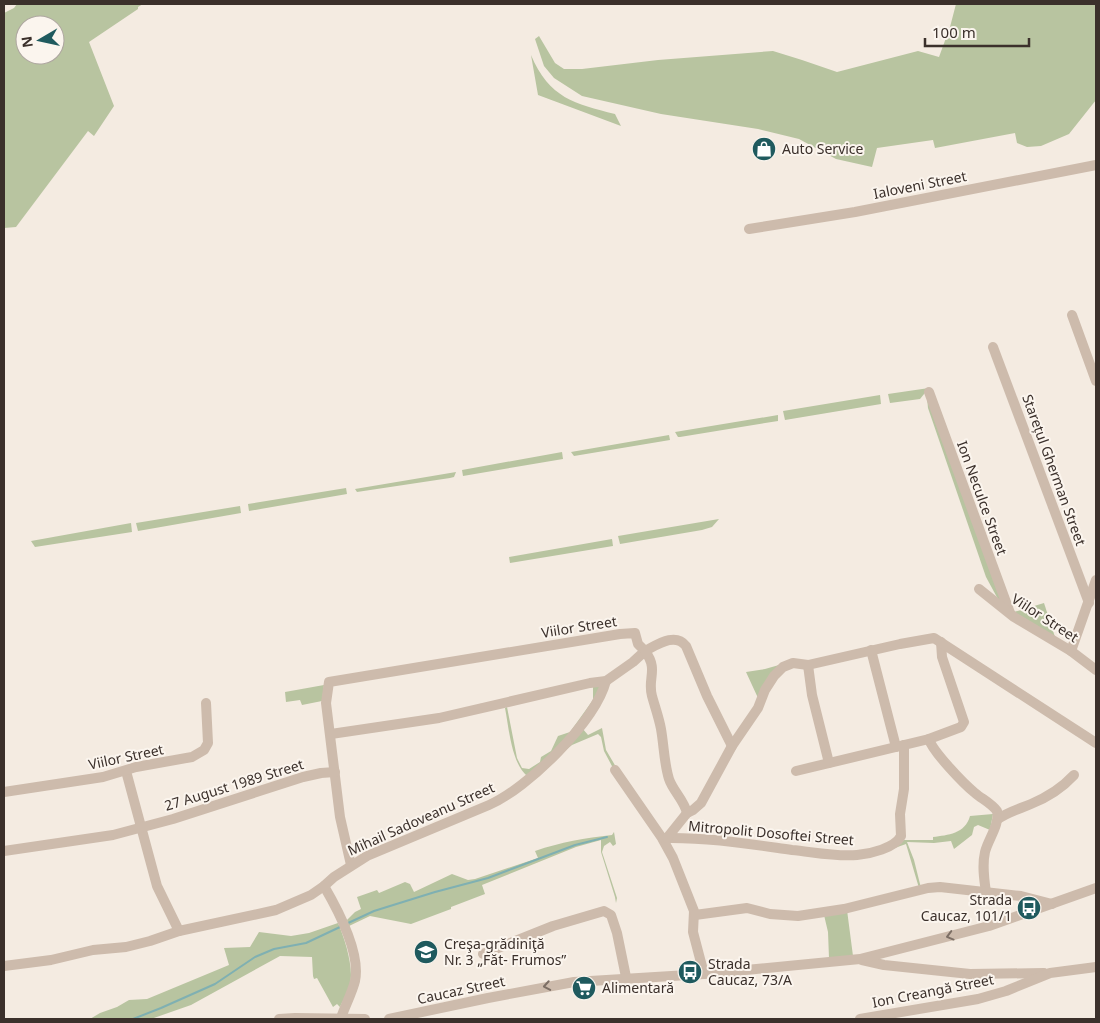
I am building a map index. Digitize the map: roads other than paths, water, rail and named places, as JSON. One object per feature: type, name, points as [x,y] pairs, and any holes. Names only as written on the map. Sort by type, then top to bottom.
[{"type":"street","name":"Ialoveni Street","points":[[749,229],[854,212],[1096,165]]},
{"type":"street","points":[[1072,315],[1096,381]]},
{"type":"street","name":"Starețul Gherman Street","points":[[993,347],[1089,603]]},
{"type":"street","name":"Ion Neculce Street","points":[[929,392],[1010,613]]},
{"type":"street","points":[[1071,651],[1096,580]]},
{"type":"street","name":"Viilor Street","points":[[979,588],[1010,613],[1071,651],[1096,670]]},
{"type":"street","name":"Viilor Street","points":[[331,734],[326,703],[329,682],[620,634],[635,633],[638,644],[644,652]]},
{"type":"street","name":"Mitropolit Dosoftei Street","points":[[664,838],[687,813],[701,803],[732,746],[758,708],[770,681],[778,671],[794,663],[808,665],[931,638],[941,642]]},
{"type":"street","points":[[351,865],[342,829],[331,734],[439,718],[590,683],[606,681],[634,662],[644,652],[670,640],[678,639],[686,646],[711,704],[732,746]]},
{"type":"street","points":[[796,771],[900,746],[961,727],[964,722],[942,657],[941,642]]},
{"type":"street","points":[[941,642],[1096,743]]},
{"type":"street","points":[[871,650],[900,746]]},
{"type":"street","name":"Mitropolit Dosoftei Street","points":[[644,652],[651,662],[653,670],[651,694],[661,727],[667,770],[673,788],[686,807],[687,813]]},
{"type":"street","points":[[808,665],[812,695],[828,764]]},
{"type":"street","name":"Mihail Sadoveanu Street","points":[[4,966],[50,960],[93,950],[126,947],[150,942],[179,931],[276,910],[296,903],[367,856],[489,805],[503,797],[542,767],[561,747],[593,710],[606,681]]},
{"type":"street","name":"Viilor Street","points":[[4,792],[103,776],[136,767],[184,759],[204,750],[208,743],[206,703]]},
{"type":"street","points":[[929,738],[931,746],[940,757],[975,793],[996,811],[998,819],[985,851],[986,892]]},
{"type":"street","name":"Mitropolit Dosoftei Street","points":[[664,838],[711,839],[833,855],[851,856],[864,854],[899,840],[902,832],[900,814],[904,789],[900,746]]},
{"type":"street","points":[[615,770],[664,838],[692,904],[695,915],[693,932],[704,974]]},
{"type":"street","points":[[126,771],[157,886],[179,931]]},
{"type":"street","name":"27 August 1989 Street","points":[[4,850],[84,840],[141,828],[303,777],[335,772]]},
{"type":"street","points":[[998,819],[1050,795],[1062,788],[1074,775]]},
{"type":"street","points":[[324,886],[354,955],[356,976],[341,1018]]},
{"type":"street","points":[[695,915],[746,908],[778,915],[798,916],[844,909],[928,888],[1028,897],[1052,904]]},
{"type":"street","name":"Caucaz Street","points":[[388,1019],[551,985],[860,960],[988,926],[1096,888]]},
{"type":"street","points":[[483,954],[554,926],[604,911],[608,912],[612,918],[626,978]]},
{"type":"street","points":[[860,960],[884,965],[970,974],[1050,973]]},
{"type":"street","name":"Ion Creangă Street","points":[[860,1019],[912,1015],[1006,991],[1050,973],[1096,967]]},
{"type":"street","points":[[279,1019],[365,1019]]},
{"type":"waterway","points":[[346,924],[374,911],[488,878],[575,845],[607,837]]},
{"type":"waterway","points":[[133,1019],[215,984],[255,957],[274,949],[306,943],[340,927]]},
{"type":"place","name":"Auto Service","points":[[764,149]]},
{"type":"place","name":"Strada Caucaz, 101/1","points":[[1029,908]]},
{"type":"place","name":"Creşa-grădiniţă Nr. 3 „Făt- Frumos”","points":[[426,952]]},
{"type":"place","name":"Strada Caucaz, 73/A","points":[[690,972]]},
{"type":"place","name":"Alimentară","points":[[584,988]]}]
